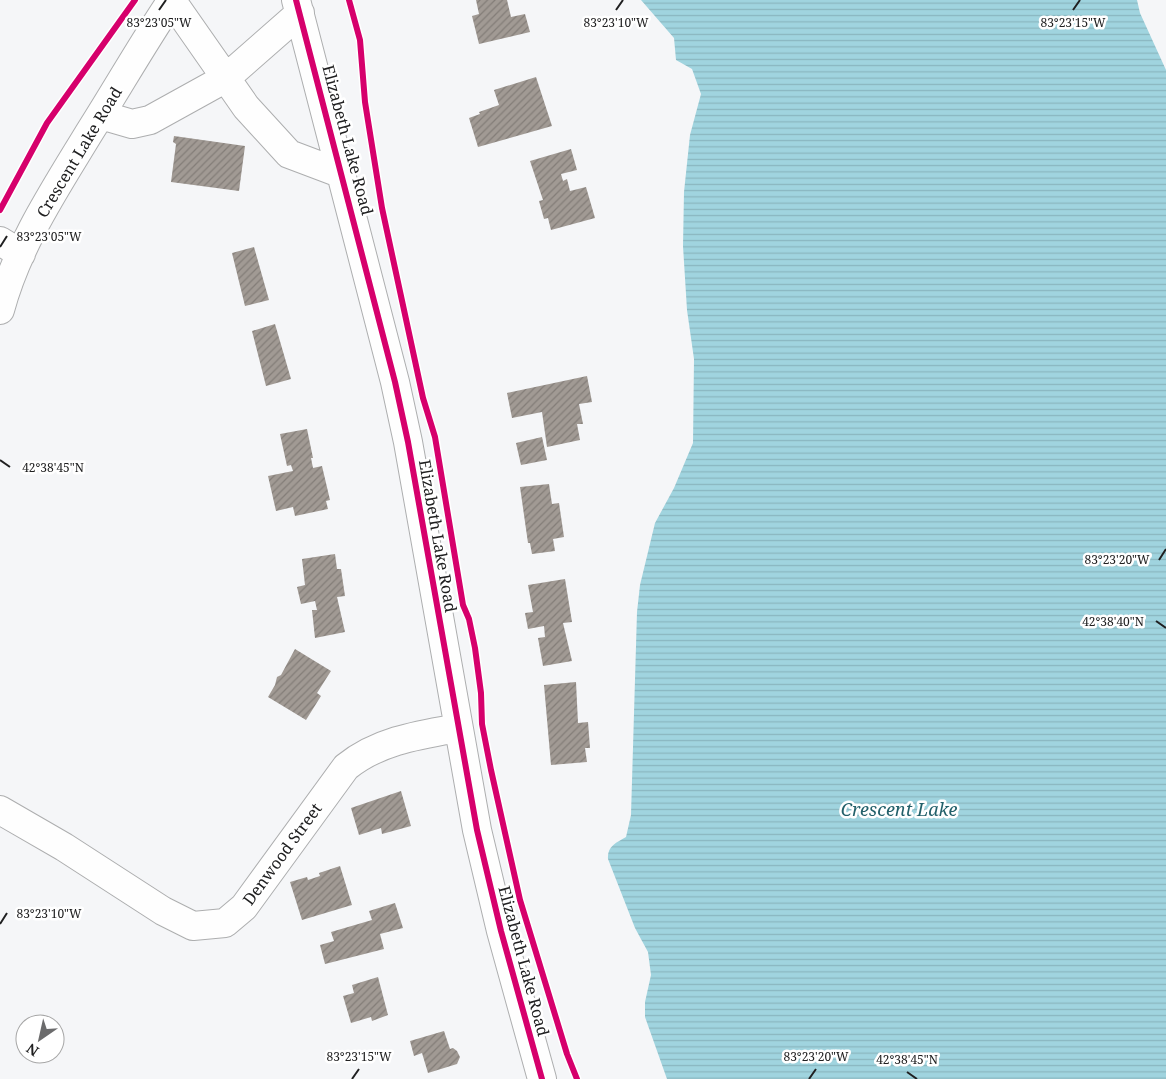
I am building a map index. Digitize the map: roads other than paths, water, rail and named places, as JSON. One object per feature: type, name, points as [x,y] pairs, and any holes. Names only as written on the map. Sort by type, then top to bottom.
[{"type":"street","points":[[172,0],[246,107],[289,154],[342,174]]},
{"type":"street","name":"Crescent Lake Road","points":[[0,310],[11,247],[50,200],[172,0]]},
{"type":"street","points":[[101,115],[132,124],[150,120],[226,78],[298,7]]},
{"type":"street","name":"Elizabeth Lake Road","points":[[298,7],[342,174],[408,442],[458,728],[501,931],[542,1079]]},
{"type":"street","name":"Denwood Street","points":[[0,810],[64,847],[163,911],[193,926],[225,923],[244,907],[346,767],[374,749],[419,735],[458,728]]},
{"type":"water","name":"Crescent Lake","points":[[641,0],[1137,0],[1140,13],[1166,70],[1166,1079],[667,1079],[645,1017],[645,1002],[651,975],[648,952],[635,928],[608,855],[613,845],[626,837],[631,815],[637,612],[640,585],[655,523],[674,488],[693,443],[694,359],[687,310],[683,246],[684,192],[690,135],[701,94],[692,69],[676,60],[674,38]]}]
